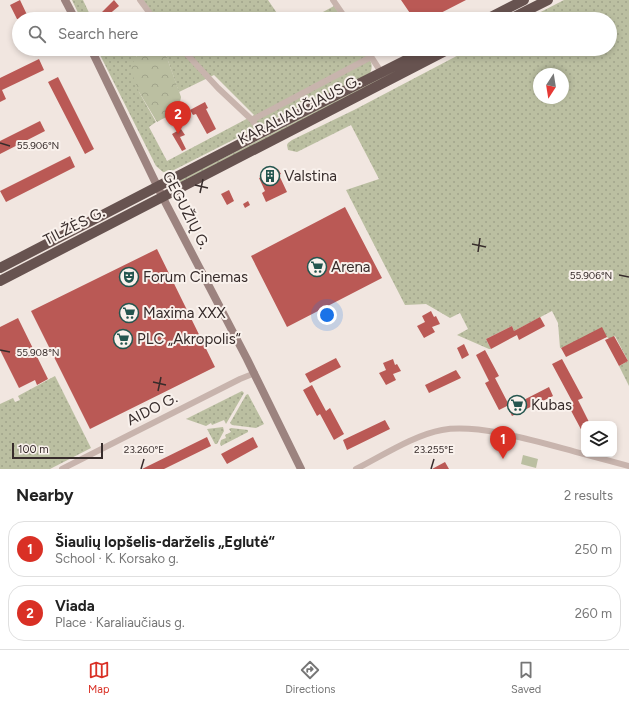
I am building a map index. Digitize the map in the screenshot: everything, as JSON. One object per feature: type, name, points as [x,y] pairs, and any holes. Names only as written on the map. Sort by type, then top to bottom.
[{"type":"highway","points":[[501,12],[524,0]]},
{"type":"highway","points":[[524,12],[548,0]]},
{"type":"highway","name":"KARALIAUČIAUS G.","points":[[157,187],[415,56]]},
{"type":"highway","name":"KARALIAUČIAUS G.","points":[[163,198],[436,56]]},
{"type":"highway","name":"TILŽĖS G.","points":[[0,268],[157,187]]},
{"type":"highway","name":"TILŽĖS G.","points":[[0,281],[163,198]]},
{"type":"main road","points":[[65,0],[71,12]]},
{"type":"main road","name":"GEGUŽIŲ G.","points":[[94,56],[157,187],[255,373],[302,469]]},
{"type":"street","points":[[140,0],[149,12]]},
{"type":"street","points":[[332,0],[341,12]]},
{"type":"street","name":"KARALIAUČIAUS G.","points":[[188,56],[218,88],[252,120],[261,133]]},
{"type":"street","points":[[252,120],[371,57],[387,81]]},
{"type":"street","name":"AIDO G.","points":[[62,469],[240,379],[255,373]]},
{"type":"street","points":[[356,469],[419,437],[436,431],[450,429],[493,432],[581,453]]},
{"type":"street","points":[[595,457],[629,466]]},
{"type":"green space","points":[[72,0],[83,0],[89,12],[78,12]]},
{"type":"green space","points":[[141,0],[268,0],[276,12],[149,12]]},
{"type":"green space","points":[[564,0],[629,0],[629,386],[619,366],[628,361],[615,336],[609,339],[607,337],[560,348],[558,323],[552,311],[514,331],[512,326],[486,339],[491,349],[489,349],[457,335],[468,329],[460,313],[450,318],[426,304],[405,305],[346,190],[379,179],[351,125],[297,152],[288,150],[287,145],[292,140],[354,110],[457,56],[617,56],[617,12],[541,12]]},
{"type":"green space","points":[[334,6],[338,12],[323,12]]},
{"type":"green space","points":[[101,56],[137,56],[139,92],[156,122],[149,127],[167,161],[254,115],[214,75],[179,92],[166,56],[367,56],[370,60],[372,66],[370,73],[342,88],[294,109],[168,173],[163,172],[156,166]]},
{"type":"green space","points":[[166,56],[181,97],[175,110],[157,122],[139,92],[130,68],[136,57]]},
{"type":"green space","points":[[424,56],[428,56],[179,183],[178,181]]},
{"type":"green space","points":[[55,376],[91,448],[50,469],[0,469],[0,404],[13,398],[15,402],[20,400],[18,396]]},
{"type":"green space","points":[[242,391],[244,393],[226,424],[224,420],[212,425],[211,423],[206,426],[186,419]]},
{"type":"green space","points":[[248,394],[264,424],[256,428],[232,425],[230,423]]},
{"type":"green space","points":[[223,427],[224,431],[217,444],[215,444],[207,429]]},
{"type":"green space","points":[[229,429],[248,430],[248,432],[221,446],[221,440],[226,438],[225,435],[231,432]]},
{"type":"green space","points":[[523,455],[538,459],[536,468],[521,464]]},
{"type":"building","points":[[20,0],[26,12],[14,12],[10,5]]},
{"type":"building","points":[[114,0],[119,6],[112,12],[102,12]]},
{"type":"building","points":[[401,0],[466,0],[443,12],[409,12]]},
{"type":"building","points":[[39,59],[44,70],[2,90],[6,99],[0,102],[0,78]]},
{"type":"building","points":[[58,77],[94,149],[85,154],[48,82]]},
{"type":"building","points":[[205,102],[208,108],[206,109],[216,129],[207,134],[196,114],[193,115],[190,110]]},
{"type":"building","points":[[40,121],[45,131],[0,154],[0,141]]},
{"type":"building","points":[[181,129],[185,135],[180,137],[186,149],[182,151],[172,134]]},
{"type":"building","points":[[70,156],[75,167],[6,202],[0,191]]},
{"type":"building","points":[[278,169],[281,174],[279,175],[287,192],[266,202],[262,193],[265,191],[259,178]]},
{"type":"building","points":[[229,190],[234,201],[227,205],[221,194]]},
{"type":"building","points":[[248,201],[250,205],[245,208],[243,204]]},
{"type":"building","name":"Arena","points":[[345,207],[382,278],[287,327],[251,256]]},
{"type":"building","name":"PLC „Akropolis“","points":[[157,249],[215,367],[90,429],[31,311]]},
{"type":"building","points":[[431,311],[434,317],[436,316],[440,324],[432,327],[435,332],[424,338],[417,326],[425,322],[422,316]]},
{"type":"building","points":[[540,317],[545,326],[519,340],[517,335],[491,349],[486,339],[512,326],[514,331]]},
{"type":"building","points":[[18,318],[48,379],[37,385],[35,380],[19,388],[0,350],[0,327]]},
{"type":"building","points":[[602,327],[607,337],[566,357],[561,348]]},
{"type":"building","points":[[614,336],[628,361],[619,366],[605,340]]},
{"type":"building","points":[[464,344],[469,355],[462,359],[457,348]]},
{"type":"building","points":[[485,350],[499,376],[495,378],[509,405],[499,410],[485,383],[489,381],[476,355]]},
{"type":"building","points":[[336,358],[341,367],[310,383],[305,374]]},
{"type":"building","points":[[393,359],[395,365],[397,364],[401,371],[393,374],[396,380],[386,385],[379,373],[386,370],[383,363]]},
{"type":"building","points":[[562,359],[583,398],[578,400],[588,421],[581,421],[581,429],[568,405],[573,403],[552,364]]},
{"type":"building","points":[[456,370],[461,378],[429,393],[425,385]]},
{"type":"building","points":[[312,385],[326,411],[330,408],[344,434],[334,440],[320,414],[317,416],[303,390]]},
{"type":"building","points":[[549,387],[553,396],[512,416],[508,408]]},
{"type":"building","points":[[385,420],[390,429],[347,450],[343,440]]},
{"type":"building","points":[[207,437],[211,446],[164,469],[142,469]]},
{"type":"building","points":[[253,437],[258,447],[227,464],[221,454]]},
{"type":"building","points":[[445,462],[449,469],[432,469]]},
{"type":"place","name":"Viada","points":[[178,134]]},
{"type":"place","name":"Valstina","points":[[270,176]]},
{"type":"place","name":"Arena","points":[[317,267]]},
{"type":"place","name":"Forum Cinemas","points":[[129,277]]},
{"type":"place","name":"Maxima XXX","points":[[129,313]]},
{"type":"place","name":"PLC „Akropolis“","points":[[123,339]]},
{"type":"place","name":"Kubas","points":[[517,405]]},
{"type":"place","name":"Šiaulių lopšelis-darželis „Eglutė“","points":[[503,459]]}]
